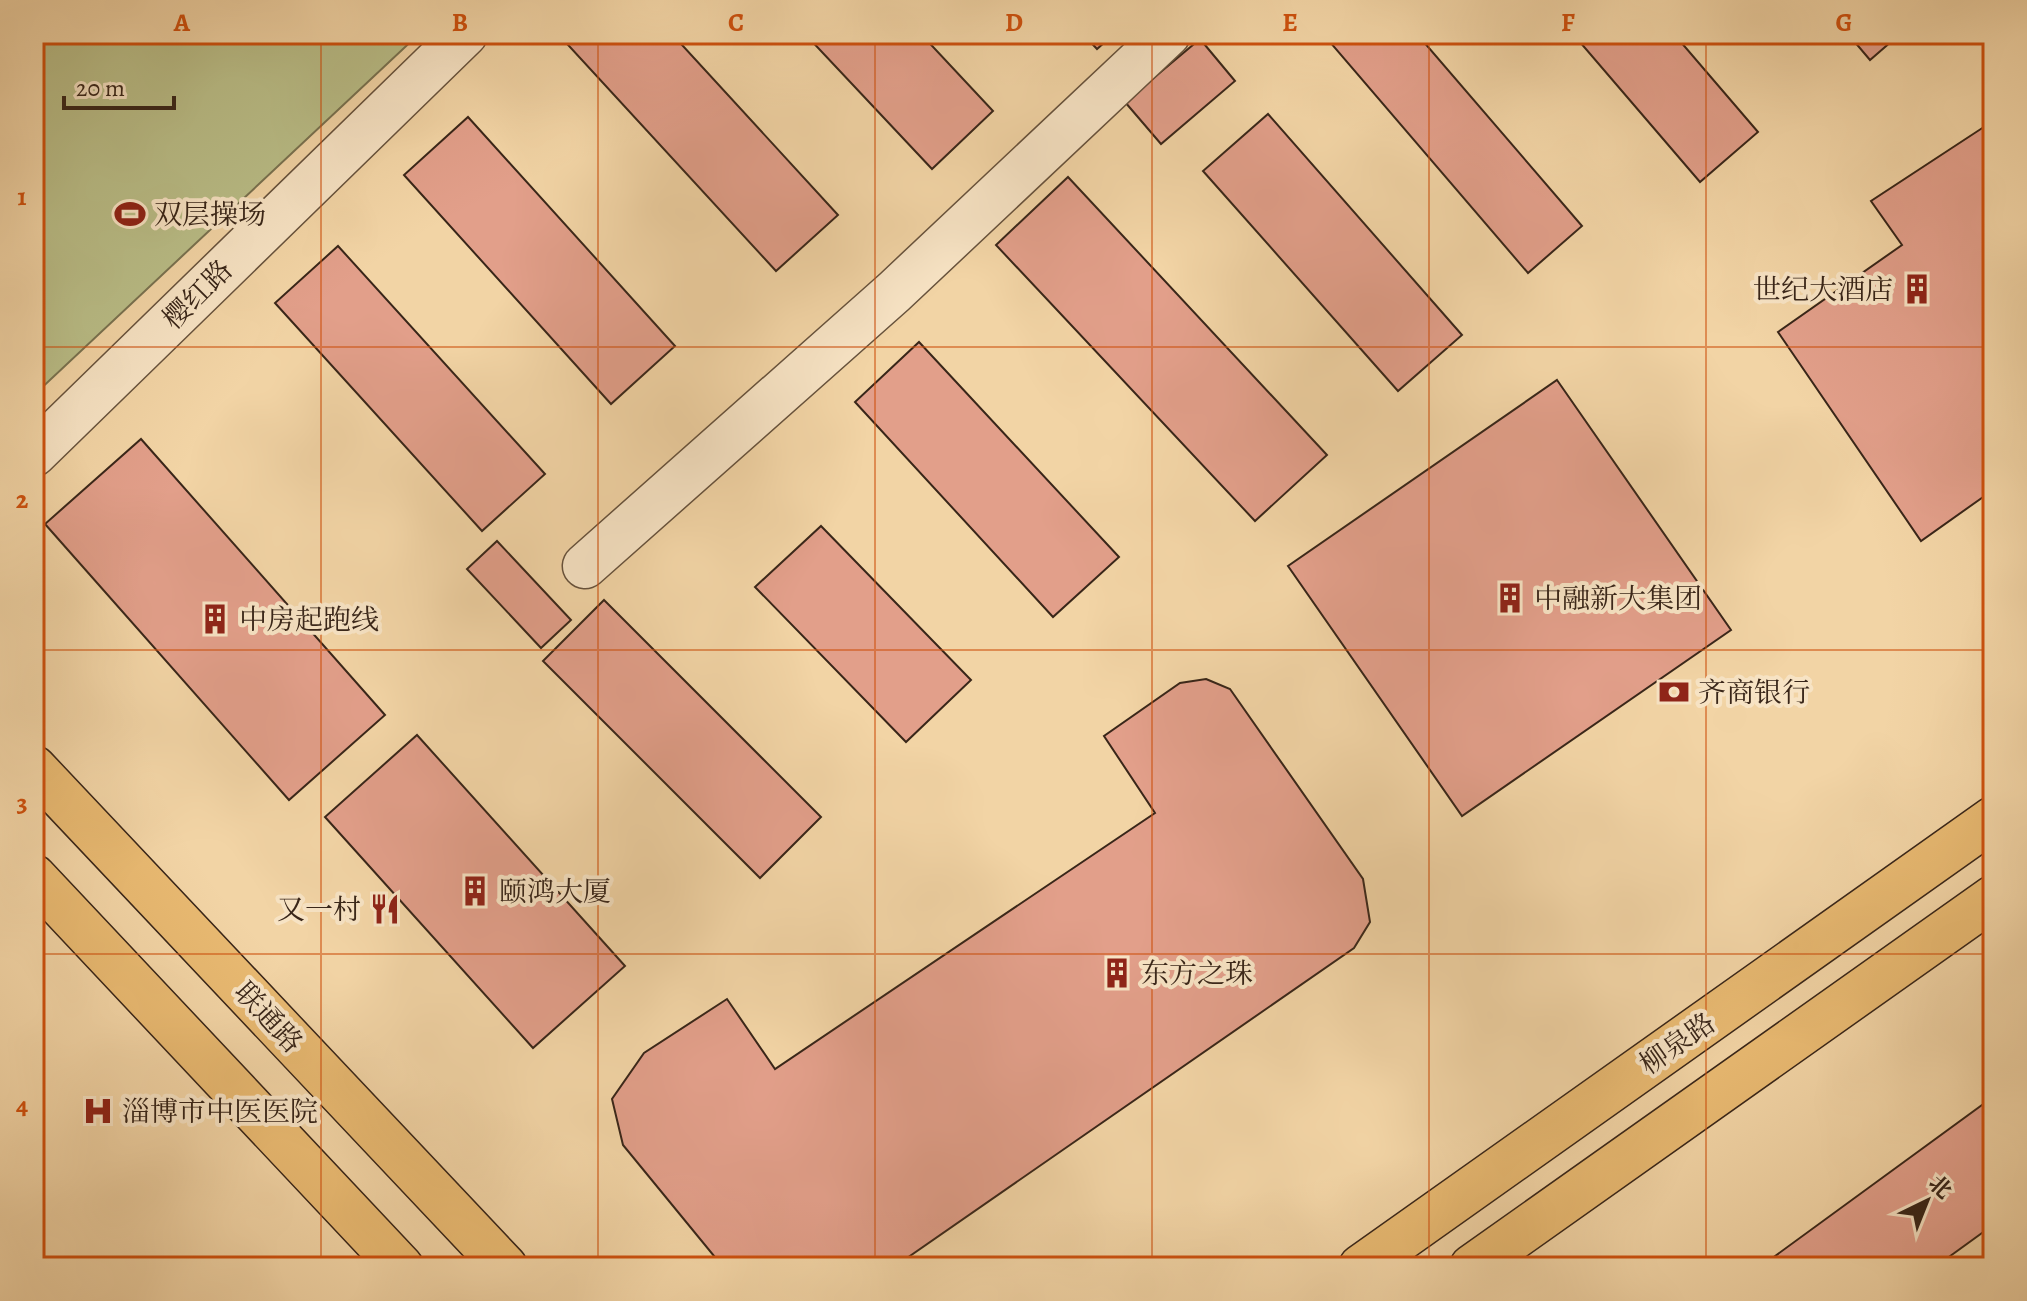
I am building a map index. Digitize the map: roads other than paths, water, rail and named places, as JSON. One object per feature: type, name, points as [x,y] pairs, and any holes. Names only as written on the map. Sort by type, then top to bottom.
[{"type":"main road","name":"联通路","points":[[34,768],[505,1267]]},
{"type":"main road","name":"柳泉路","points":[[1361,1267],[1993,819]]},
{"type":"main road","points":[[38,888],[401,1267]]},
{"type":"main road","points":[[1472,1267],[1993,898]]},
{"type":"street","name":"樱红路","points":[[34,454],[465,34]]},
{"type":"street","points":[[585,566],[894,292],[1168,34]]},
{"type":"place","name":"双层操场","points":[[130,214]]},
{"type":"place","name":"世纪大酒店","points":[[1917,289]]},
{"type":"place","name":"中融新大集团","points":[[1510,598]]},
{"type":"place","name":"中房起跑线","points":[[215,619]]},
{"type":"place","name":"齐商银行","points":[[1674,692]]},
{"type":"place","name":"颐鸿大厦","points":[[475,891]]},
{"type":"place","name":"又一村","points":[[385,909]]},
{"type":"place","name":"东方之珠","points":[[1117,973]]},
{"type":"place","name":"淄博市中医医院","points":[[98,1111]]}]
